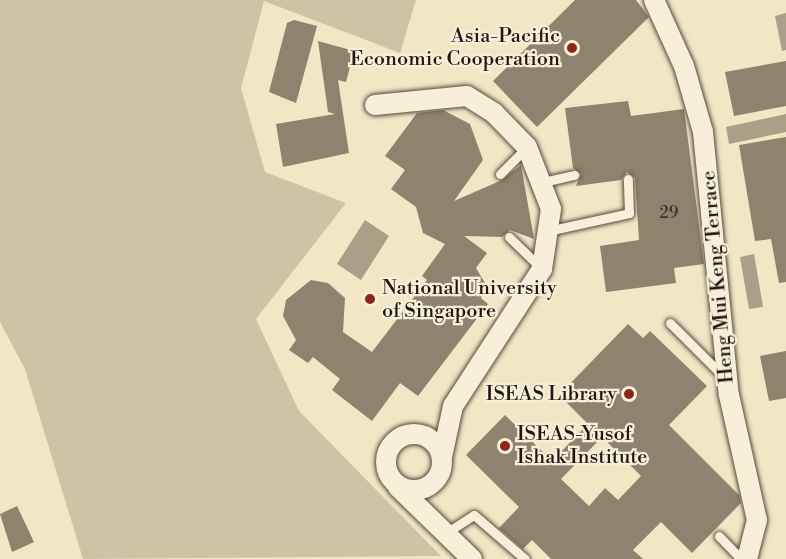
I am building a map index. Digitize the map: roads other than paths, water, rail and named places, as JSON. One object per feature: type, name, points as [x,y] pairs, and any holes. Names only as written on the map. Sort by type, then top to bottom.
[{"type":"street","name":"Heng Mui Keng Terrace","points":[[654,0],[684,66],[703,132],[728,380],[757,520],[747,559]]},
{"type":"street","points":[[375,105],[467,96],[495,113],[527,147],[543,182],[552,230],[542,269],[453,406],[435,481],[440,527]]},
{"type":"street","points":[[453,406],[413,434],[399,438],[387,455],[388,476],[467,557]]},
{"type":"street","points":[[413,434],[426,436],[442,457]]},
{"type":"street","points":[[398,487],[425,489],[435,481]]},
{"type":"lane","points":[[500,174],[527,147]]},
{"type":"lane","points":[[543,182],[574,176]]},
{"type":"lane","points":[[552,230],[629,213],[628,179]]},
{"type":"lane","points":[[509,237],[542,269]]},
{"type":"lane","points":[[670,323],[728,380]]},
{"type":"lane","points":[[440,527],[474,515],[525,559]]},
{"type":"lane","points":[[719,536],[741,559]]},
{"type":"place","name":"Asia-Pacific Economic Cooperation","points":[[572,48]]},
{"type":"place","name":"National University of Singapore","points":[[370,299]]},
{"type":"place","name":"ISEAS Library","points":[[629,394]]},
{"type":"place","name":"ISEAS-Yusof Ishak Institute","points":[[505,446]]}]
